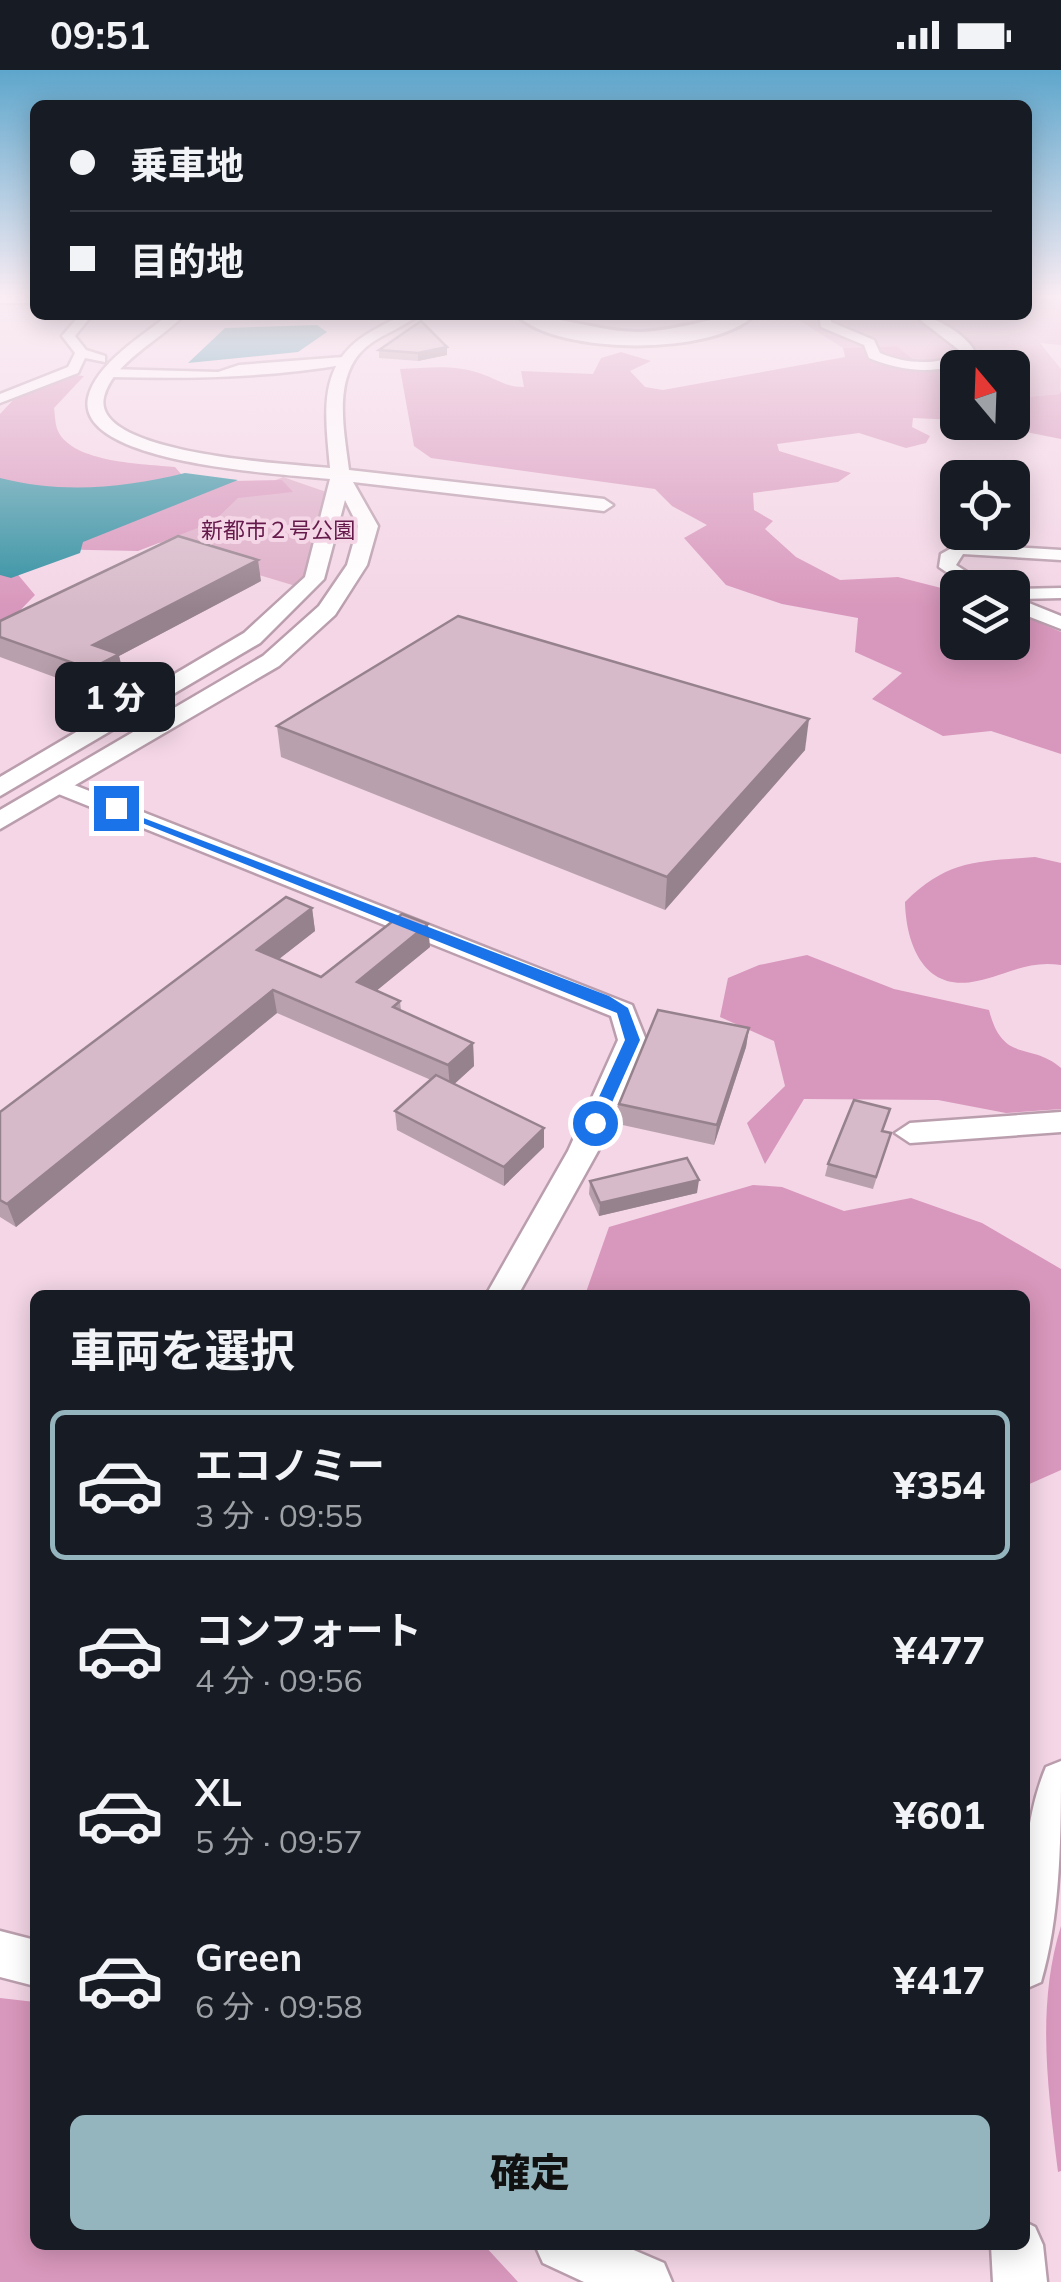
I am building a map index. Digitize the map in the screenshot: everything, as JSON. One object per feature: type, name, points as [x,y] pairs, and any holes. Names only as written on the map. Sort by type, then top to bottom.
[{"type":"street","points":[[94,401],[104,427],[132,443],[178,456],[604,504]]},
{"type":"street","points":[[0,788],[252,638],[314,579],[330,530],[340,474],[334,401]]},
{"type":"street","points":[[0,822],[271,660],[327,610],[357,565],[368,526],[340,474]]},
{"type":"street","points":[[953,570],[948,567],[947,558],[960,549],[1061,555]]},
{"type":"street","points":[[1030,594],[1061,593]]},
{"type":"street","points":[[1030,610],[1061,623]]},
{"type":"street","points":[[60,786],[604,999],[623,1011],[632,1040],[583,1151],[505,1290]]},
{"type":"street","points":[[910,1132],[1061,1122]]},
{"type":"street","points":[[1030,1940],[1061,1782]]},
{"type":"street","points":[[0,1954],[30,1961]]},
{"type":"street","points":[[572,2250],[645,2282]]},
{"type":"street","points":[[1017,2250],[1020,2282]]},
{"type":"green space","name":"新都市２号公園","points":[[283,477],[338,496],[317,570],[299,587],[162,546],[152,532]]},
{"type":"shaded area","points":[[12,401],[60,401],[54,408],[58,431],[66,442],[93,456],[175,467],[188,482],[282,480],[293,492],[238,498],[213,522],[138,551],[44,549],[9,564],[35,595],[0,631],[0,414]]},
{"type":"shaded area","points":[[406,401],[940,401],[940,419],[913,418],[912,427],[930,436],[926,443],[906,448],[859,433],[777,444],[779,451],[851,473],[838,482],[753,493],[754,510],[773,521],[765,529],[796,557],[840,580],[898,577],[940,588],[940,660],[1030,660],[1030,618],[1061,632],[1061,754],[991,731],[943,736],[872,699],[902,673],[855,652],[858,618],[782,604],[726,585],[684,538],[707,525],[672,506],[655,489],[431,458],[414,446]]},
{"type":"shaded area","points":[[1030,401],[1061,401],[1061,439],[1030,433]]},
{"type":"shaded area","points":[[1035,857],[1061,863],[1061,965],[1028,966],[959,983],[931,972],[914,949],[905,902],[936,878],[964,865]]},
{"type":"shaded area","points":[[807,955],[894,989],[989,1010],[995,1027],[1010,1045],[1061,1068],[1061,1109],[1006,1113],[938,1100],[804,1099],[765,1164],[747,1123],[785,1086],[774,1041],[720,1017],[728,978],[759,965]]},
{"type":"shaded area","points":[[753,1185],[782,1187],[844,1211],[911,1198],[982,1223],[1061,1269],[1061,1470],[1030,1484],[1030,1290],[587,1290],[609,1227]]},
{"type":"shaded area","points":[[1061,1926],[1058,2172],[1046,2018],[1053,1956]]},
{"type":"shaded area","points":[[0,1998],[30,2001],[30,2250],[489,2250],[518,2282],[0,2282]]},
{"type":"water","points":[[185,473],[238,480],[83,542],[80,553],[11,578],[0,575],[0,478],[47,486],[93,487]]},
{"type":"building","points":[[178,536],[258,560],[93,645],[119,654],[90,669],[0,637],[0,621]]},
{"type":"building","points":[[458,616],[809,719],[667,877],[277,726]]},
{"type":"building","points":[[286,897],[312,908],[257,950],[321,977],[402,914],[428,924],[357,982],[400,1001],[393,1007],[473,1043],[448,1065],[273,990],[7,1204],[0,1200],[0,1112]]},
{"type":"building","points":[[658,1010],[749,1028],[717,1125],[619,1104]]},
{"type":"building","points":[[436,1075],[544,1128],[504,1167],[395,1111]]},
{"type":"building","points":[[854,1100],[890,1109],[882,1131],[891,1133],[876,1177],[828,1164]]},
{"type":"building","points":[[687,1158],[699,1180],[600,1203],[590,1181]]},
{"type":"route","points":[[116,808],[604,999],[623,1011],[632,1040],[595,1123]]}]
